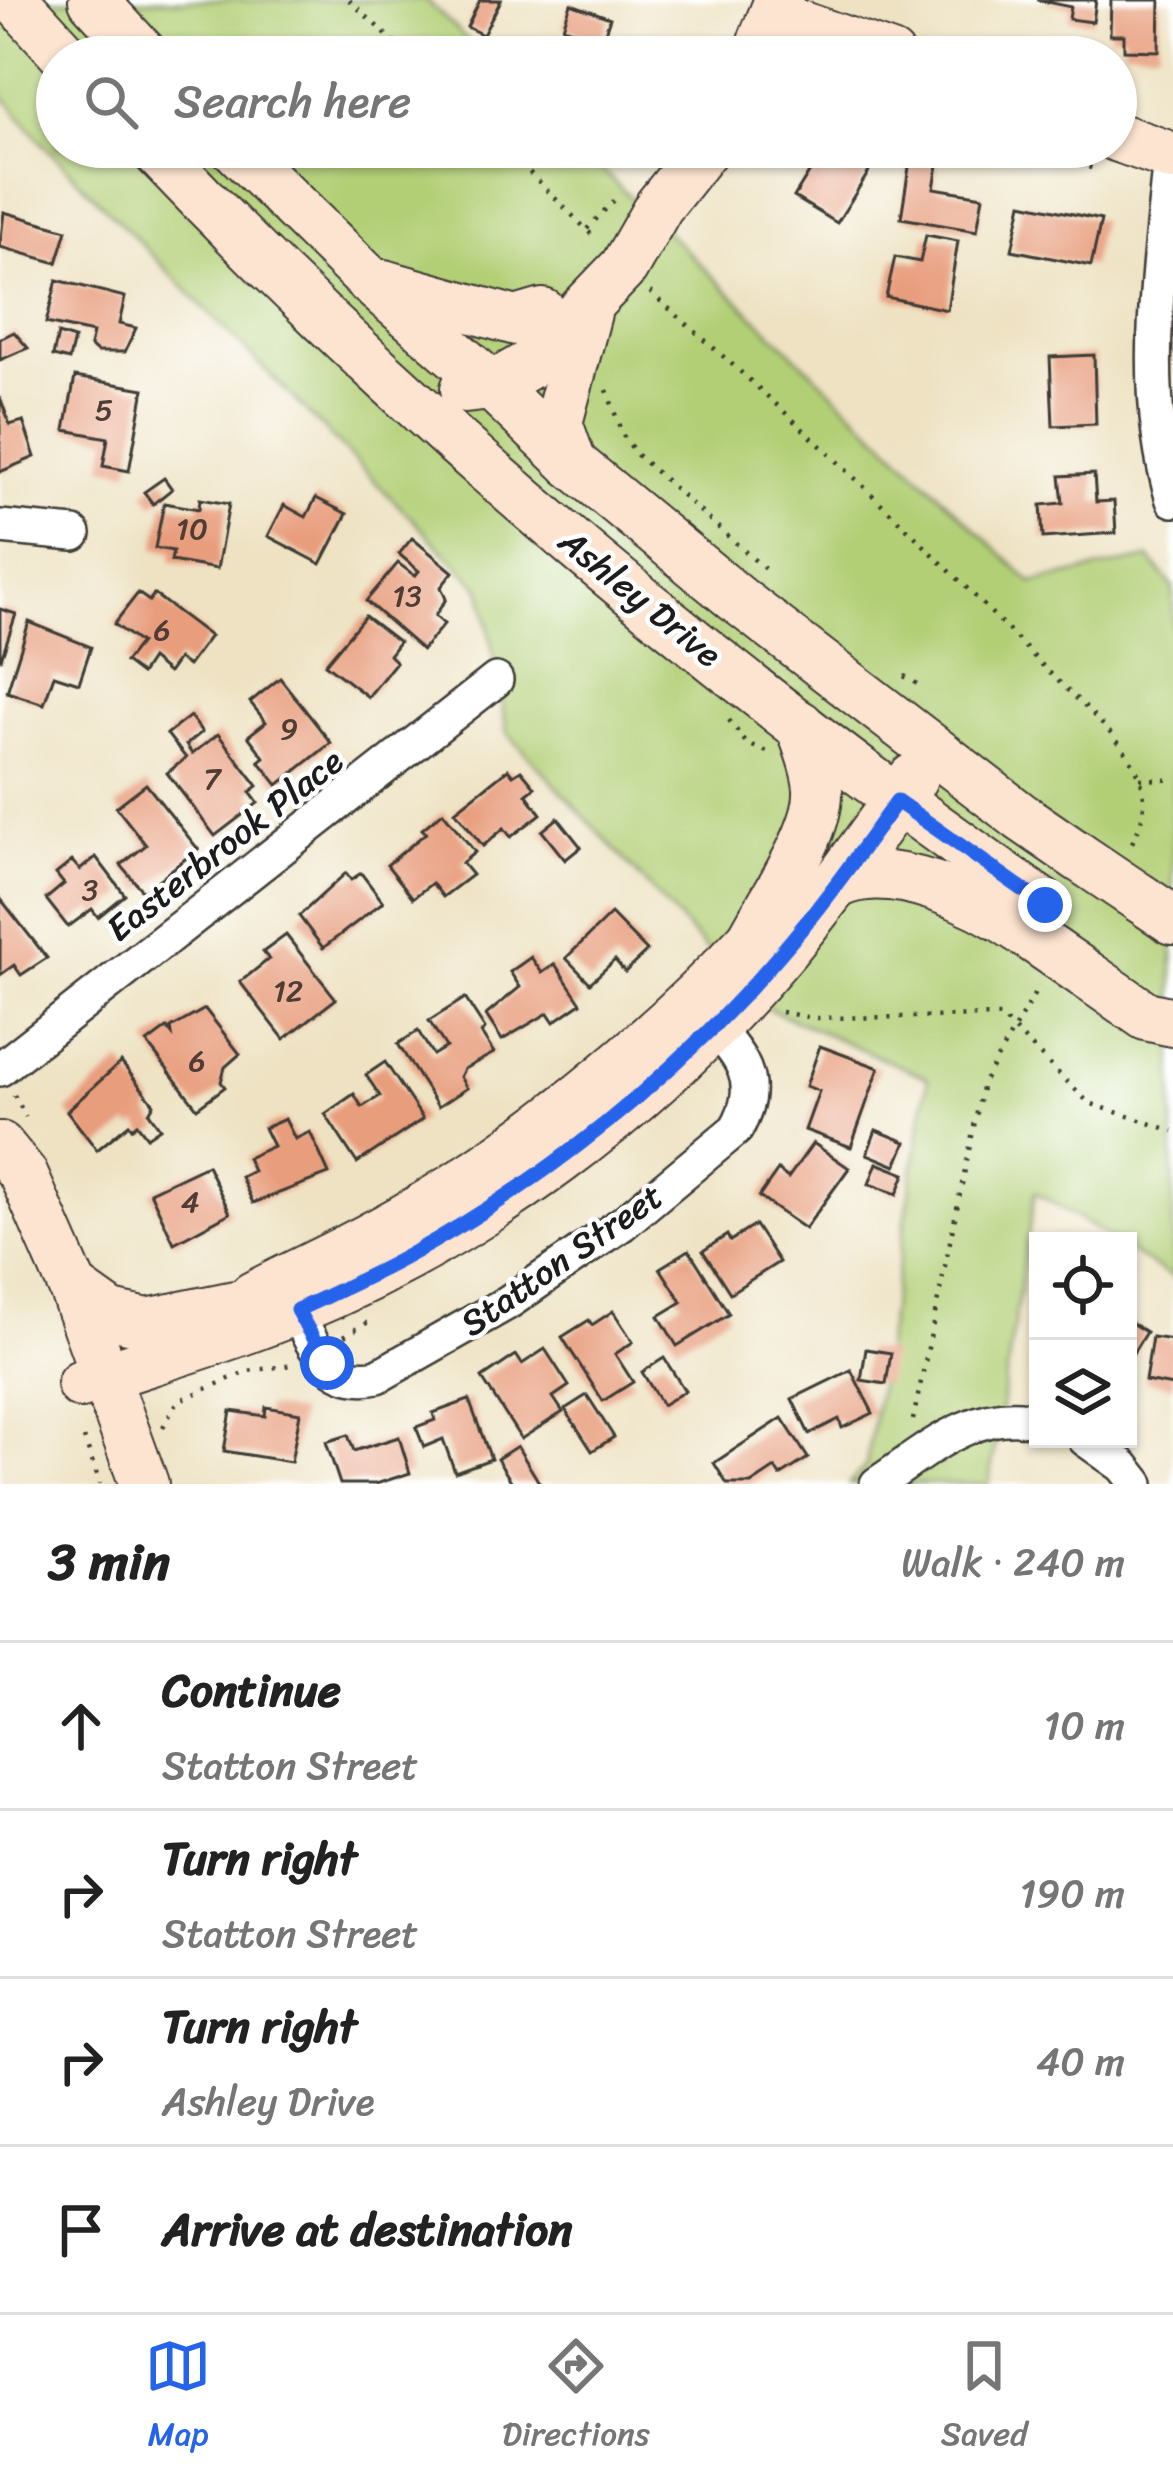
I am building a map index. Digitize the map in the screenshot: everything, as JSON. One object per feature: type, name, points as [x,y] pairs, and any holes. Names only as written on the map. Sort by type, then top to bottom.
[{"type":"main road","points":[[16,0],[48,36]]},
{"type":"main road","points":[[93,0],[126,36]]},
{"type":"main road","points":[[770,24],[814,36]]},
{"type":"main road","points":[[1137,144],[1171,156]]},
{"type":"main road","name":"Ashley Drive","points":[[173,168],[378,368],[518,496],[655,610],[787,740],[885,793],[1035,919],[1096,961],[1173,995]]},
{"type":"main road","points":[[178,168],[278,246],[350,311],[457,389],[492,386]]},
{"type":"main road","name":"Ashley Drive","points":[[254,168],[368,279],[572,463],[737,599],[921,741],[1156,909]]},
{"type":"main road","points":[[655,610],[636,568],[505,451],[490,424],[492,386],[512,345],[567,307],[615,258],[689,168]]},
{"type":"main road","points":[[368,279],[516,321],[567,307]]},
{"type":"main road","points":[[567,307],[572,355],[558,422],[572,463]]},
{"type":"main road","points":[[751,940],[804,838],[819,796],[816,772],[787,740]]},
{"type":"main road","points":[[700,1014],[779,956],[836,885],[885,793],[921,741]]},
{"type":"main road","points":[[89,1371],[405,1257],[516,1190],[618,1113],[700,1014],[751,940],[885,793]]},
{"type":"main road","points":[[836,885],[866,873],[905,879],[1000,915],[1035,919]]},
{"type":"main road","points":[[1096,961],[1146,1016],[1173,1022]]},
{"type":"main road","points":[[0,1147],[23,1174],[73,1288],[89,1371]]},
{"type":"main road","points":[[0,1173],[131,1473]]},
{"type":"main road","points":[[73,1288],[111,1315],[147,1323],[239,1317]]},
{"type":"main road","points":[[131,1473],[142,1408],[158,1381],[239,1317]]},
{"type":"street","points":[[1171,156],[1155,328],[1156,406],[1173,500]]},
{"type":"street","points":[[0,527],[74,534]]},
{"type":"street","name":"Easterbrook Place","points":[[0,1069],[496,680]]},
{"type":"street","name":"Statton Street","points":[[290,1295],[327,1363],[344,1378],[361,1380],[378,1376],[507,1303],[622,1224],[736,1129],[747,1111],[744,1067],[731,1045],[700,1014]]},
{"type":"street","points":[[890,1475],[975,1423],[1010,1417],[1029,1420]]},
{"type":"street","points":[[1098,1448],[1123,1466],[1137,1484]]},
{"type":"path","points":[[349,0],[388,36]]},
{"type":"path","points":[[525,168],[975,596],[1105,730],[1140,779],[1144,815],[1133,842]]},
{"type":"path","points":[[605,384],[622,434],[637,454],[779,581]]},
{"type":"path","points":[[894,671],[920,685]]},
{"type":"path","points":[[724,715],[747,744],[787,740]]},
{"type":"path","points":[[1140,779],[1173,780]]},
{"type":"path","points":[[773,1011],[812,1018],[1000,1016],[1089,1103],[1173,1131]]},
{"type":"path","points":[[890,1475],[983,1083],[1012,1028]]},
{"type":"green space","points":[[0,0],[426,0],[463,36],[36,36],[36,136],[0,92]]},
{"type":"green space","points":[[67,168],[600,168],[1032,583],[1149,558],[1173,587],[1173,1278],[1137,1256],[1137,1232],[1100,1232],[1035,1192],[989,1484],[849,1484],[866,1466],[928,1078],[755,1003],[507,732],[482,590]]},
{"type":"building","points":[[480,0],[501,0],[483,35],[467,27]]},
{"type":"building","points":[[1037,0],[1096,0],[1093,22],[1069,19],[1071,7]]},
{"type":"building","points":[[1111,0],[1160,0],[1159,51],[1137,50],[1137,36],[1110,35]]},
{"type":"building","points":[[571,4],[610,18],[604,36],[563,27]]},
{"type":"building","points":[[812,168],[871,168],[837,223],[794,197]]},
{"type":"building","points":[[909,168],[937,168],[934,188],[983,196],[977,231],[901,218]]},
{"type":"building","points":[[1022,203],[1101,220],[1091,266],[1012,250]]},
{"type":"building","points":[[4,212],[67,230],[57,263],[0,247]]},
{"type":"building","points":[[926,235],[958,241],[947,310],[886,297],[895,257],[920,262]]},
{"type":"building","points":[[57,280],[125,297],[119,324],[136,328],[125,352],[97,352],[90,346],[93,333],[46,323]]},
{"type":"building","points":[[14,332],[28,348],[0,360],[0,339]]},
{"type":"building","points":[[58,334],[74,339],[69,360],[53,356]]},
{"type":"building","points":[[1094,355],[1096,424],[1053,426],[1050,357]]},
{"type":"building","points":[[75,377],[144,389],[129,471],[103,466],[108,438],[65,430]]},
{"type":"building","points":[[0,397],[10,425],[23,421],[35,457],[0,472]]},
{"type":"building","points":[[1094,474],[1096,502],[1114,501],[1116,533],[1043,538],[1041,505],[1063,503],[1060,476]]},
{"type":"building","points":[[164,478],[172,489],[153,504],[144,492]]},
{"type":"building","points":[[316,498],[347,514],[321,564],[268,536],[284,505],[306,517]]},
{"type":"building","points":[[200,499],[229,504],[217,569],[171,561],[173,551],[155,548],[164,503],[199,509]]},
{"type":"building","points":[[412,538],[453,572],[441,587],[446,599],[435,616],[444,624],[422,650],[366,601],[398,563],[415,576],[419,571],[399,554]]},
{"type":"building","points":[[138,593],[149,601],[154,594],[210,636],[188,666],[178,659],[168,673],[151,659],[141,674],[125,662],[140,643],[114,624]]},
{"type":"building","points":[[0,609],[16,614],[1,659],[0,659]]},
{"type":"building","points":[[365,616],[399,642],[389,655],[396,662],[368,697],[325,664]]},
{"type":"building","points":[[29,622],[91,647],[79,683],[54,675],[44,704],[7,692]]},
{"type":"building","points":[[280,678],[331,743],[278,785],[259,761],[264,757],[248,736],[266,722],[250,702]]},
{"type":"building","points":[[190,716],[202,732],[186,745],[192,754],[218,734],[258,786],[250,792],[258,803],[215,836],[167,773],[186,758],[167,734]]},
{"type":"building","points":[[508,769],[513,775],[521,770],[535,787],[526,794],[541,814],[511,837],[504,828],[483,846],[455,811]]},
{"type":"building","points":[[146,784],[198,849],[143,892],[121,865],[146,845],[116,807]]},
{"type":"building","points":[[443,812],[475,852],[462,863],[472,875],[443,897],[432,883],[413,898],[387,865]]},
{"type":"building","points":[[558,818],[581,847],[565,860],[542,831]]},
{"type":"building","points":[[96,857],[125,895],[98,917],[92,909],[68,927],[46,899],[64,884],[56,874],[72,861],[80,870]]},
{"type":"building","points":[[346,873],[351,880],[361,873],[383,902],[323,948],[299,916]]},
{"type":"building","points":[[0,898],[47,958],[21,975],[14,965],[0,975]]},
{"type":"building","points":[[611,914],[647,951],[625,972],[615,960],[590,983],[566,958]]},
{"type":"building","points":[[286,935],[336,999],[284,1039],[240,982],[269,959],[263,952]]},
{"type":"building","points":[[531,957],[542,973],[555,964],[581,1003],[554,1022],[548,1013],[502,1040],[486,1015],[520,987],[510,972]]},
{"type":"building","points":[[465,998],[494,1053],[464,1069],[460,1077],[467,1088],[438,1107],[398,1044],[418,1031],[433,1055],[446,1047],[429,1021]]},
{"type":"building","points":[[205,1009],[240,1054],[225,1067],[221,1082],[225,1087],[197,1108],[147,1043],[167,1028],[172,1034],[171,1028]]},
{"type":"building","points":[[820,1046],[879,1068],[851,1147],[805,1130],[819,1091],[806,1086]]},
{"type":"building","points":[[121,1062],[154,1104],[149,1113],[160,1128],[147,1137],[137,1124],[132,1128],[129,1124],[97,1150],[67,1111]]},
{"type":"building","points":[[385,1062],[423,1119],[357,1163],[325,1114],[354,1094],[362,1107],[380,1096],[366,1075]]},
{"type":"building","points":[[285,1119],[295,1139],[310,1132],[329,1174],[253,1203],[241,1177],[253,1171],[247,1158],[273,1146],[264,1128]]},
{"type":"building","points":[[876,1130],[906,1142],[896,1166],[867,1154]]},
{"type":"building","points":[[813,1143],[849,1168],[805,1229],[759,1197],[778,1170],[788,1178]]},
{"type":"building","points":[[877,1163],[905,1174],[897,1194],[869,1184]]},
{"type":"building","points":[[207,1165],[230,1213],[174,1243],[150,1192]]},
{"type":"building","points":[[755,1225],[779,1262],[730,1293],[703,1251]]},
{"type":"building","points":[[689,1250],[729,1314],[677,1346],[659,1316],[682,1302],[660,1268]]},
{"type":"building","points":[[613,1311],[633,1342],[615,1354],[633,1382],[603,1401],[562,1337]]},
{"type":"building","points":[[1152,1337],[1173,1340],[1173,1386],[1145,1381]]},
{"type":"building","points":[[545,1349],[569,1386],[553,1397],[563,1412],[521,1439],[482,1378],[516,1355],[522,1364]]},
{"type":"building","points":[[866,1349],[891,1353],[886,1384],[861,1380]]},
{"type":"building","points":[[664,1358],[685,1391],[662,1405],[642,1372]]},
{"type":"building","points":[[851,1370],[873,1413],[842,1428],[839,1419],[809,1434],[792,1399]]},
{"type":"building","points":[[587,1395],[614,1437],[592,1451],[565,1409]]},
{"type":"building","points":[[469,1400],[491,1459],[455,1472],[443,1439],[424,1447],[416,1427],[435,1420],[433,1413]]},
{"type":"building","points":[[266,1407],[300,1413],[291,1462],[224,1451],[231,1411],[265,1416]]},
{"type":"building","points":[[782,1418],[808,1458],[780,1476],[775,1468],[751,1484],[727,1484],[714,1463]]},
{"type":"building","points":[[348,1435],[354,1451],[399,1437],[410,1473],[376,1484],[340,1484],[326,1442]]},
{"type":"building","points":[[517,1446],[540,1484],[513,1484],[497,1459]]},
{"type":"route","points":[[327,1363],[297,1310],[405,1257],[516,1190],[618,1113],[712,1027],[779,956],[897,801],[1045,905]]}]
